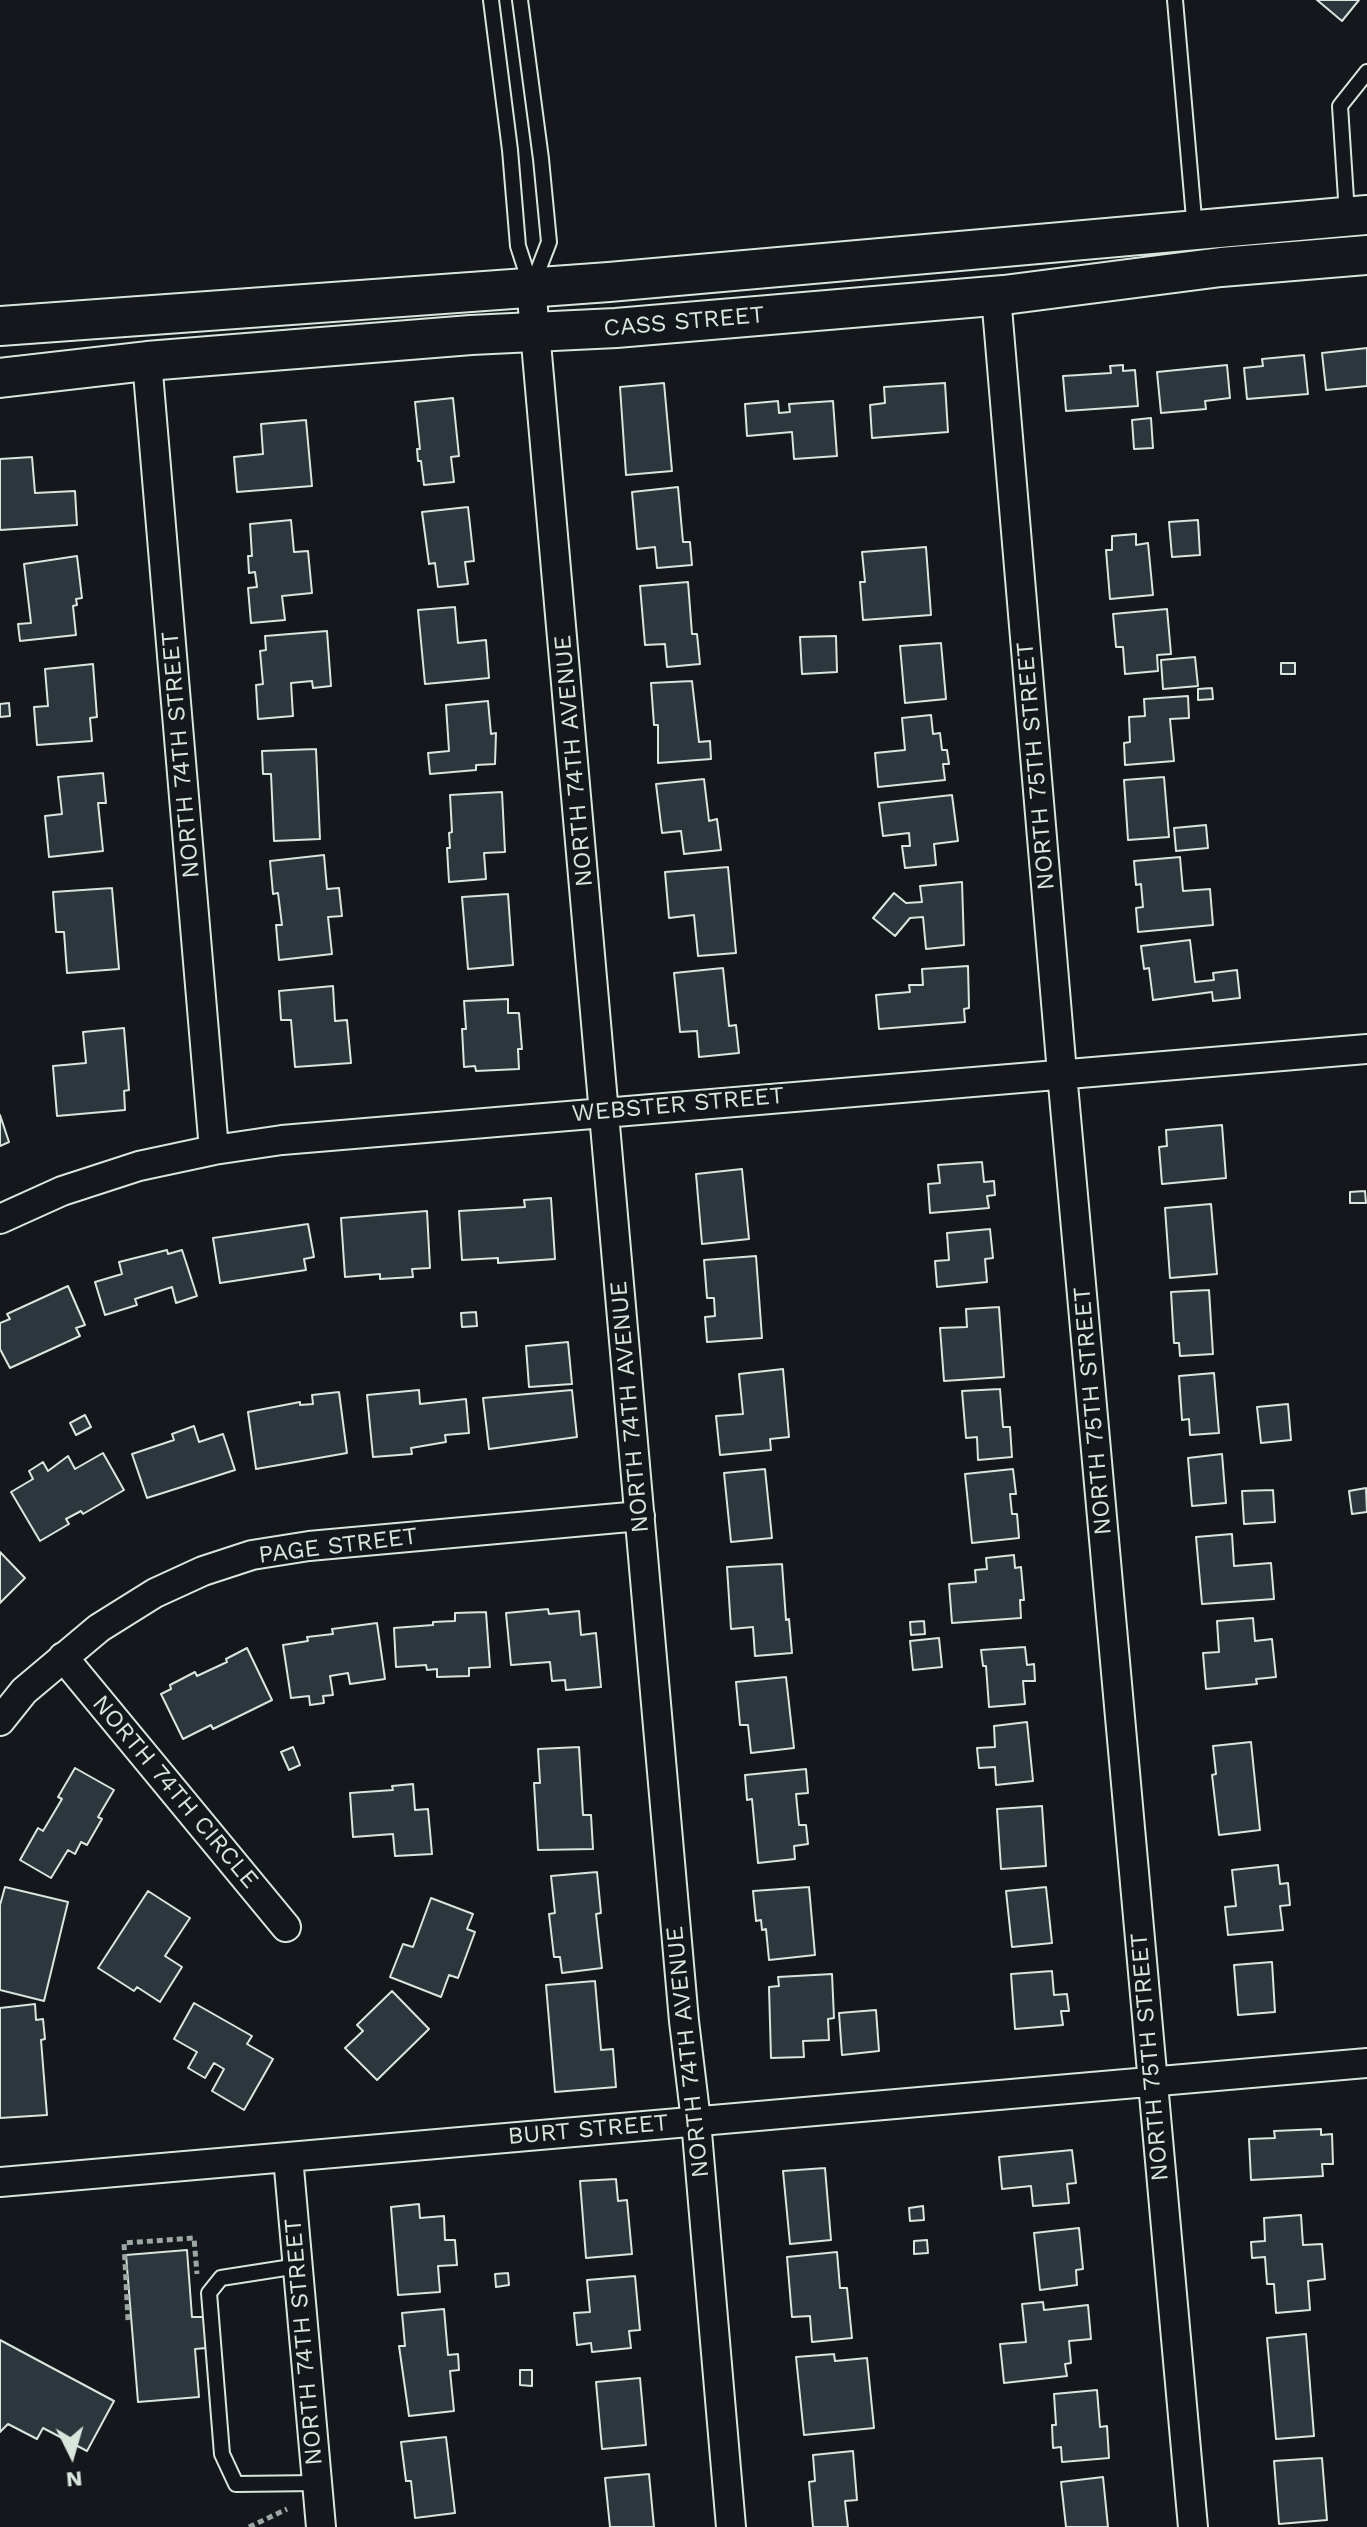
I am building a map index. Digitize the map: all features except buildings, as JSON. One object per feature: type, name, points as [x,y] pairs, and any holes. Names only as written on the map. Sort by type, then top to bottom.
[{"type":"main road","name":"CASS STREET","points":[[0,326],[531,286],[1357,216]]},
{"type":"main road","name":"CASS STREET","points":[[0,378],[147,361],[616,328],[996,296],[1221,267],[1367,255]]},
{"type":"street","name":"NORTH 74TH AVENUE","points":[[531,286],[731,2527]]},
{"type":"street","name":"NORTH 75TH STREET","points":[[996,296],[1062,1073],[1193,2527]]},
{"type":"street","name":"NORTH 74TH STREET","points":[[147,361],[214,1150]]},
{"type":"street","name":"WEBSTER STREET","points":[[0,1219],[62,1191],[139,1166],[282,1140],[1367,1049]]},
{"type":"street","name":"PAGE STREET","points":[[0,1721],[24,1691],[99,1628],[155,1593],[203,1571],[252,1555],[309,1546],[640,1516]]},
{"type":"street","name":"NORTH 74TH CIRCLE","points":[[63,1657],[286,1927]]},
{"type":"street","name":"BURT STREET","points":[[0,2182],[1367,2063]]},
{"type":"street","name":"NORTH 74TH STREET","points":[[288,2157],[321,2527]]},
{"type":"lane","points":[[491,0],[510,150],[518,246],[531,286]]},
{"type":"lane","points":[[520,0],[549,242],[531,286]]},
{"type":"lane","points":[[1175,0],[1195,230]]},
{"type":"lane","points":[[1357,216],[1340,106],[1367,72]]},
{"type":"lane","points":[[298,2266],[221,2278],[209,2293],[222,2454],[236,2484],[317,2483]]},
{"type":"path","points":[[128,2320],[124,2243],[194,2238],[198,2285]]},
{"type":"path","points":[[249,2527],[287,2509]]}]
